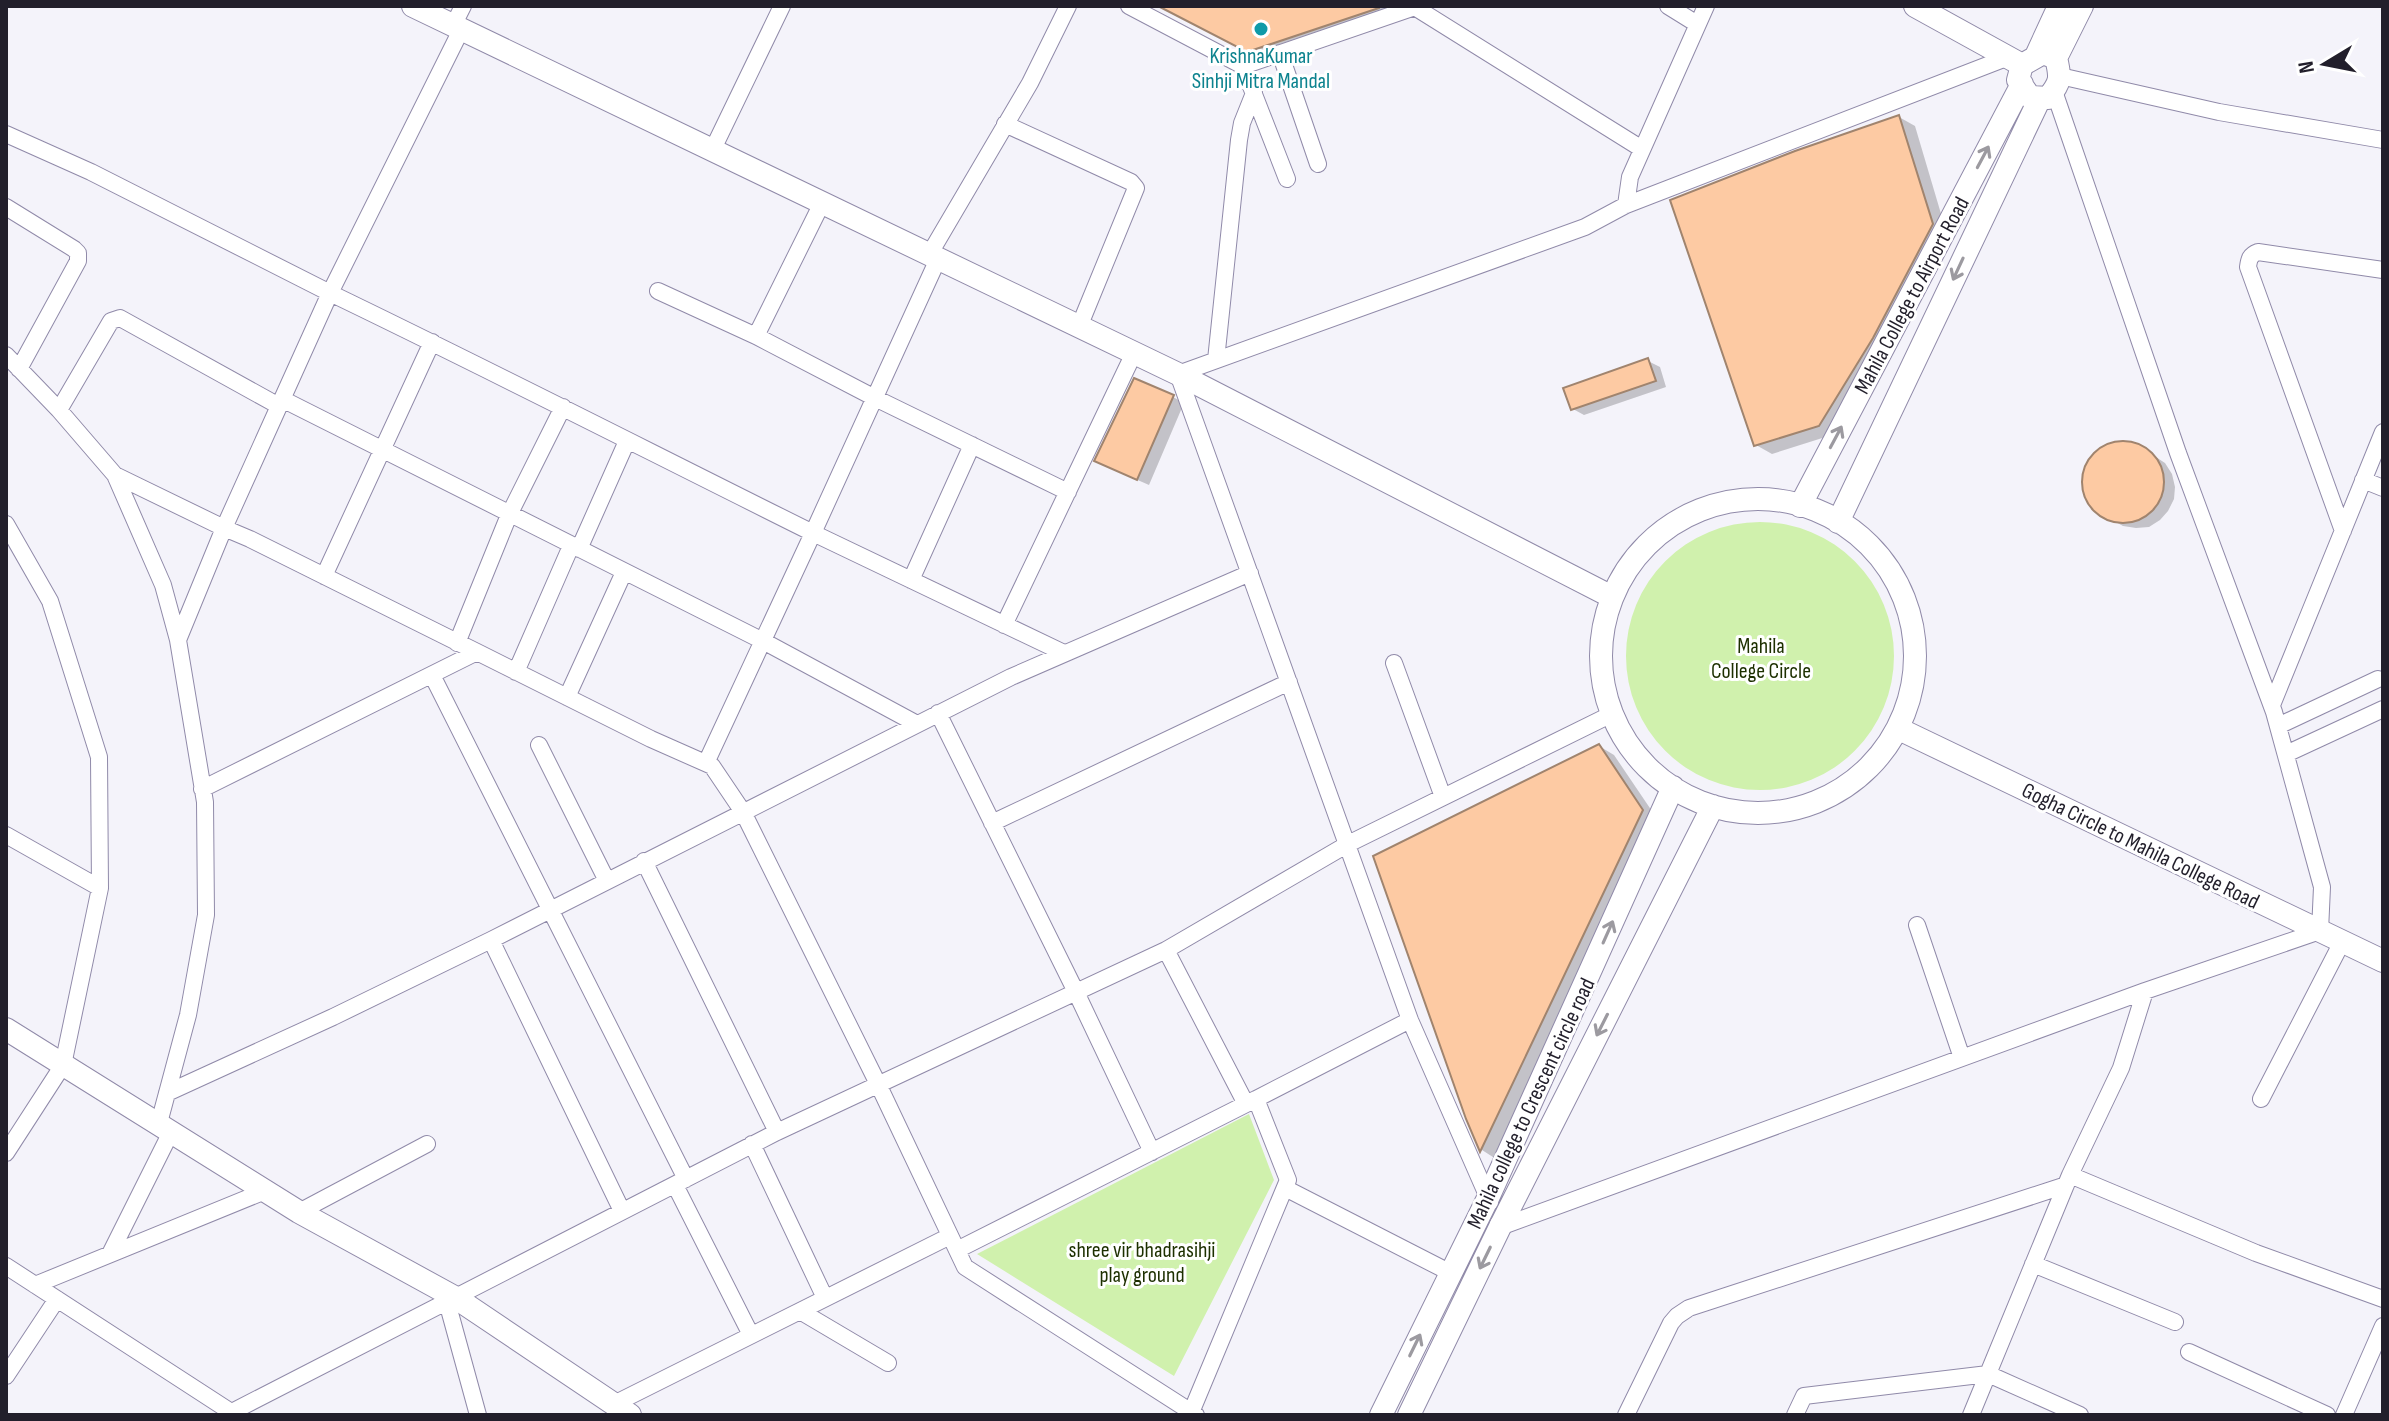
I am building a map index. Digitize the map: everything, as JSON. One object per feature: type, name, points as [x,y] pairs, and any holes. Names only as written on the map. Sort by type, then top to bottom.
[{"type":"main road","points":[[413,6],[459,21],[712,151],[1178,374],[1612,597]]},
{"type":"main road","points":[[1915,6],[2037,73]]},
{"type":"main road","name":"Mahila College to Airport Road","points":[[1838,522],[2037,73],[2059,6]]},
{"type":"main road","name":"Mahila College to Airport Road","points":[[1800,506],[2037,73],[2082,6]]},
{"type":"main road","points":[[1775,499],[1800,506],[1824,513],[1866,541],[1897,581],[1914,630],[1914,680],[1899,729],[1869,770],[1828,799],[1779,813],[1729,812],[1681,794],[1640,760],[1612,714],[1602,676],[1602,636],[1612,597],[1638,554],[1677,521],[1724,502],[1775,499]]},
{"type":"main road","name":"Gogha Circle to Mahila College Road","points":[[1899,729],[2383,961]]},
{"type":"main road","name":"Mahila college to Crescent circle road","points":[[1381,1415],[1488,1198],[1673,787]]},
{"type":"main road","name":"Mahila college to Crescent circle road","points":[[1409,1415],[1500,1227],[1713,806]]},
{"type":"main road","points":[[6,1029],[299,1212],[451,1300],[622,1409]]},
{"type":"street","points":[[712,151],[782,6]]},
{"type":"street","points":[[706,763],[875,398],[934,257],[1030,83],[1068,6]]},
{"type":"street","points":[[1129,6],[1243,66],[1287,179]]},
{"type":"street","points":[[1668,6],[1697,24]]},
{"type":"street","points":[[1626,205],[1630,177],[1706,6]]},
{"type":"street","points":[[1243,66],[1414,7],[1642,149]]},
{"type":"street","points":[[178,640],[280,403],[459,21]]},
{"type":"street","points":[[1280,53],[1318,164]]},
{"type":"street","points":[[2037,73],[2272,705],[2322,887],[2320,931],[2145,991],[1500,1227],[1410,1020],[1178,374],[1585,227],[1626,205],[2037,73],[2219,112],[2383,140]]},
{"type":"street","points":[[1216,360],[1239,140],[1254,93]]},
{"type":"street","points":[[1005,124],[1134,185],[1136,192],[1079,327]]},
{"type":"street","points":[[6,134],[105,179],[813,533],[1064,653]]},
{"type":"street","points":[[756,336],[822,203]]},
{"type":"street","points":[[6,207],[78,253],[78,261],[19,369]]},
{"type":"street","points":[[2343,531],[2248,267],[2249,259],[2258,252],[2383,270]]},
{"type":"street","points":[[658,291],[756,336],[1068,492]]},
{"type":"street","points":[[59,410],[111,321],[120,318],[280,403],[382,448],[763,641],[917,724]]},
{"type":"street","points":[[324,576],[432,342]]},
{"type":"street","points":[[1004,625],[1134,353]]},
{"type":"street","points":[[6,355],[115,475],[163,585],[178,640],[205,802],[206,915],[188,1015],[167,1093],[165,1128],[110,1254]]},
{"type":"street","points":[[457,643],[509,515],[563,407]]},
{"type":"street","points":[[2272,705],[2383,432]]},
{"type":"street","points":[[516,672],[627,441]]},
{"type":"street","points":[[911,580],[972,445]]},
{"type":"street","points":[[115,475],[712,766],[743,812],[965,1267],[1192,1414],[1288,1180],[1251,1102],[1166,950]]},
{"type":"street","points":[[2363,480],[2383,488]]},
{"type":"street","points":[[6,524],[50,601],[99,757],[100,888],[63,1065],[6,1153]]},
{"type":"street","points":[[567,697],[624,572]]},
{"type":"street","points":[[167,1093],[491,940],[1011,677],[1250,573]]},
{"type":"street","points":[[202,789],[477,652]]},
{"type":"street","points":[[1394,663],[1443,797]]},
{"type":"street","points":[[432,675],[550,910],[751,1335]]},
{"type":"street","points":[[2278,726],[2378,679]]},
{"type":"street","points":[[992,823],[1289,682]]},
{"type":"street","points":[[2286,754],[2383,709]]},
{"type":"street","points":[[938,713],[1152,1152]]},
{"type":"street","points":[[6,1266],[229,1414],[752,1144],[1166,950],[1348,844],[1612,714]]},
{"type":"street","points":[[539,745],[607,881]]},
{"type":"street","points":[[6,835],[100,888]]},
{"type":"street","points":[[644,861],[777,1132]]},
{"type":"street","points":[[1917,925],[1962,1058]]},
{"type":"street","points":[[491,940],[622,1211]]},
{"type":"street","points":[[2261,1099],[2342,942]]},
{"type":"street","points":[[1971,1415],[2068,1180],[2121,1068],[2145,991]]},
{"type":"street","points":[[622,1409],[751,1335],[825,1298],[1152,1152],[1410,1020]]},
{"type":"street","points":[[299,1212],[427,1144]]},
{"type":"street","points":[[752,1144],[825,1298]]},
{"type":"street","points":[[1626,1415],[1671,1323],[1689,1308],[2068,1180],[2383,1299]]},
{"type":"street","points":[[1285,1188],[1451,1273]]},
{"type":"street","points":[[35,1285],[265,1191]]},
{"type":"street","points":[[2033,1264],[2175,1322]]},
{"type":"street","points":[[6,1376],[57,1299]]},
{"type":"street","points":[[451,1300],[478,1415]]},
{"type":"street","points":[[800,1311],[888,1363]]},
{"type":"street","points":[[2344,1415],[2383,1326]]},
{"type":"street","points":[[2189,1352],[2327,1415]]},
{"type":"street","points":[[1795,1415],[1804,1396],[1988,1374],[2080,1415]]},
{"type":"green space","name":"Mahila College Circle","points":[[1773,522],[1811,532],[1835,544],[1855,561],[1872,581],[1884,605],[1892,630],[1892,682],[1884,707],[1872,731],[1855,751],[1835,768],[1811,780],[1786,788],[1747,790],[1709,780],[1685,768],[1656,741],[1636,707],[1628,682],[1626,643],[1636,605],[1648,581],[1675,552],[1709,532],[1734,524]]},
{"type":"green space","name":"shree vir bhadrasihji play ground","points":[[1249,1114],[1274,1180],[1174,1376],[977,1254]]},
{"type":"building","name":"KrishnaKumar Sinhji Mitra Mandal","points":[[1158,6],[1379,6],[1379,8],[1247,52]]},
{"type":"building","points":[[1899,115],[1933,224],[1873,338],[1819,426],[1754,446],[1670,200],[1795,151]]},
{"type":"building","points":[[1648,358],[1656,381],[1571,410],[1563,388]]},
{"type":"building","points":[[1134,378],[1174,395],[1137,480],[1094,461]]},
{"type":"building","points":[[2123,441],[2139,444],[2152,453],[2161,466],[2164,482],[2161,498],[2152,511],[2139,520],[2123,523],[2107,520],[2094,511],[2085,498],[2082,482],[2085,466],[2094,453],[2107,444]]},
{"type":"building","points":[[1599,744],[1643,810],[1480,1152],[1373,856]]},
{"type":"place","name":"KrishnaKumar Sinhji Mitra Mandal","points":[[1261,29]]}]
